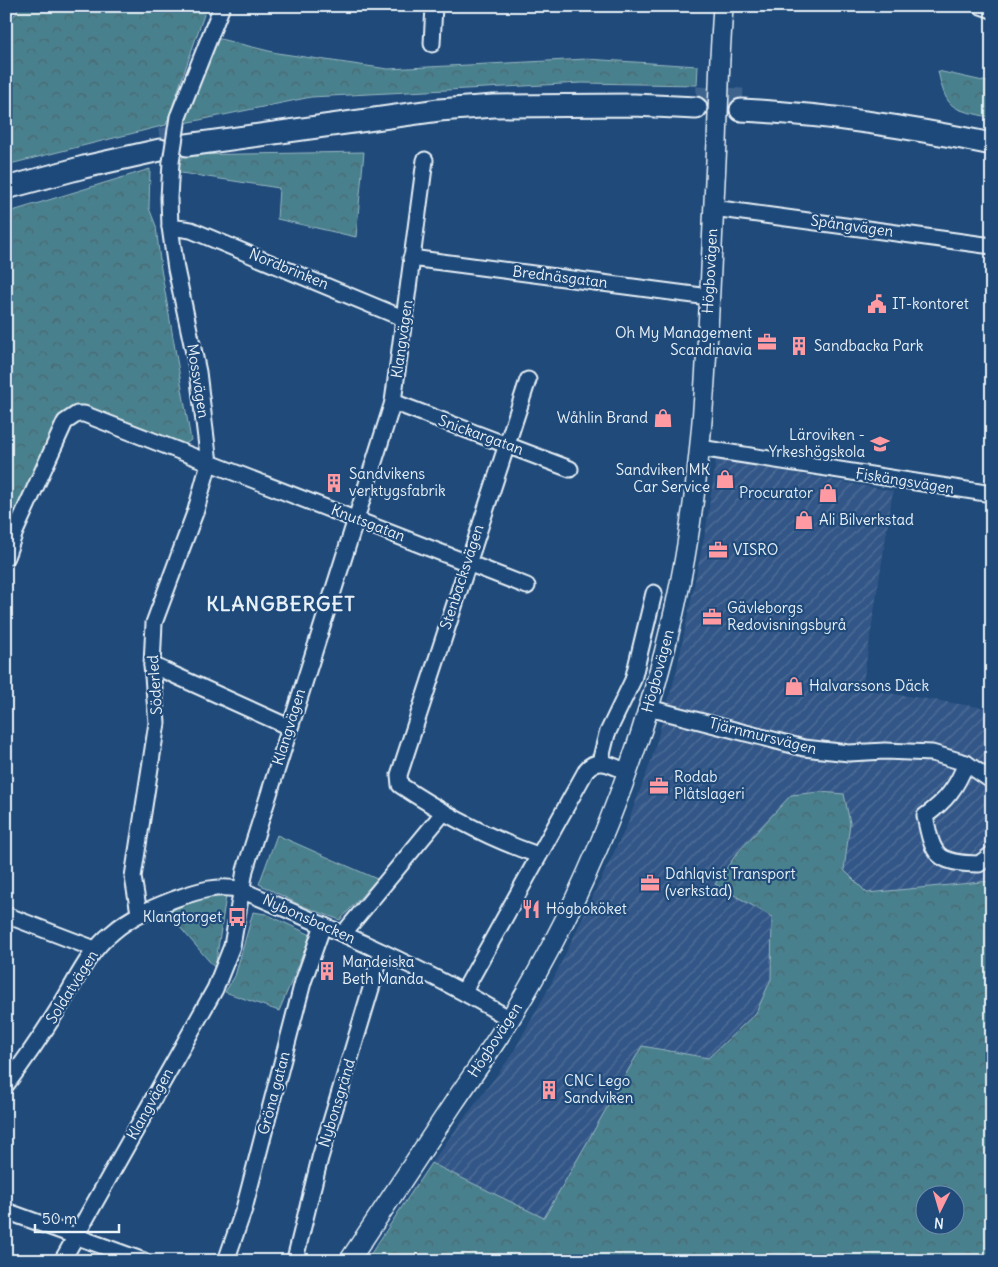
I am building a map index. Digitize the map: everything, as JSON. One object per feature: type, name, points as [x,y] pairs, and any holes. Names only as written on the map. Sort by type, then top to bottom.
[{"type":"highway","points":[[184,132],[494,106],[634,105],[696,102]]},
{"type":"highway","points":[[992,133],[919,118],[804,103],[742,105],[917,129],[992,144]]},
{"type":"highway","points":[[6,177],[164,150]]},
{"type":"highway","points":[[6,188],[84,167],[164,150]]},
{"type":"main road","name":"Högbovägen","points":[[349,1261],[510,1019],[575,897],[627,772],[649,708],[674,610],[700,448],[724,6]]},
{"type":"street","name":"Mossvägen","points":[[209,463],[198,372],[176,269],[170,227],[164,150],[184,132],[222,6]]},
{"type":"street","points":[[432,44],[434,6]]},
{"type":"street","points":[[981,6],[992,10]]},
{"type":"street","name":"Klangvägen","points":[[62,1261],[215,989],[230,953],[245,870],[393,402],[425,160]]},
{"type":"street","name":"Spångvägen","points":[[713,208],[992,246]]},
{"type":"street","name":"Nordbrinken","points":[[170,227],[191,230],[405,319]]},
{"type":"street","name":"Brednäsgatan","points":[[411,258],[709,297]]},
{"type":"street","name":"Stenbacksvägen","points":[[444,812],[400,785],[399,775],[505,443],[528,380]]},
{"type":"street","name":"Snickargatan","points":[[393,402],[570,468]]},
{"type":"street","points":[[6,557],[14,532],[65,422],[77,414],[84,414],[209,463]]},
{"type":"street","name":"Fiskängsvägen","points":[[700,448],[992,494]]},
{"type":"street","name":"Knutsgatan","points":[[209,463],[356,518],[527,586]]},
{"type":"street","name":"Söderled","points":[[139,914],[133,877],[157,723],[152,665],[154,623],[157,610],[196,510],[209,463]]},
{"type":"street","points":[[600,762],[607,734],[633,680],[654,593]]},
{"type":"street","points":[[152,665],[289,727]]},
{"type":"street","name":"Tjärnmursvägen","points":[[649,708],[804,748],[849,753],[885,751],[932,753],[966,763],[992,781]]},
{"type":"street","points":[[464,991],[538,854],[590,765],[600,762],[627,772]]},
{"type":"street","points":[[966,763],[953,792],[943,803],[925,816],[930,839],[935,853],[947,861],[979,864],[992,854]]},
{"type":"street","points":[[343,934],[444,812],[517,848],[538,854]]},
{"type":"street","name":"Soldatvägen","points":[[6,1085],[48,1026],[95,949],[111,934],[139,914],[201,891],[227,886],[241,890]]},
{"type":"street","name":"Nybonsbacken","points":[[241,890],[343,934],[464,991],[510,1019]]},
{"type":"street","points":[[6,915],[95,949]]},
{"type":"street","name":"Gröna gatan","points":[[226,1261],[244,1209],[303,982],[323,925]]},
{"type":"street","name":"Nybonsgränd","points":[[296,1254],[320,1158],[382,952]]},
{"type":"street","points":[[6,1211],[144,1261]]},
{"type":"shaded area","points":[[716,459],[893,491],[862,689],[992,709],[992,881],[867,893],[844,870],[850,823],[791,795],[771,819],[771,979],[756,1013],[708,1058],[642,1046],[544,1218],[431,1163],[511,1056],[550,986],[627,825],[651,761],[676,673],[706,528]]},
{"type":"green space","points":[[18,6],[207,6],[166,125],[6,165],[6,20],[17,13]]},
{"type":"green space","points":[[216,38],[277,53],[388,69],[587,59],[698,66],[697,85],[582,83],[311,97],[185,123]]},
{"type":"green space","points":[[938,71],[992,83],[992,118],[960,110],[949,102],[941,85]]},
{"type":"green space","points":[[364,152],[356,237],[277,219],[279,188],[175,172],[184,155]]},
{"type":"green space","points":[[150,169],[149,208],[156,226],[161,269],[191,440],[180,448],[78,408],[67,410],[57,424],[6,532],[6,213]]},
{"type":"green space","points":[[820,792],[844,794],[850,823],[844,870],[867,893],[992,881],[992,1261],[366,1261],[431,1163],[544,1218],[642,1046],[708,1058],[756,1013],[771,979],[772,917],[715,884],[738,852],[791,795]]},
{"type":"green space","points":[[277,835],[377,879],[340,920],[300,905],[259,884]]},
{"type":"green space","points":[[226,896],[215,968],[166,911],[209,897]]},
{"type":"green space","points":[[253,912],[266,914],[311,935],[279,1011],[225,992],[235,976]]},
{"type":"tunnel","points":[[696,97],[743,99]]},
{"type":"tunnel","points":[[160,139],[187,134]]},
{"type":"place","name":"IT-kontoret","points":[[877,304]]},
{"type":"place","name":"Oh My Management Scandinavia","points":[[767,342]]},
{"type":"place","name":"Sandbacka Park","points":[[799,346]]},
{"type":"place","name":"Wåhlin Brand","points":[[663,418]]},
{"type":"place","name":"Läroviken - Yrkeshögskola","points":[[880,444]]},
{"type":"place","name":"Sandviken MK Car Service","points":[[725,479]]},
{"type":"place","name":"Sandvikens verktygsfabrik","points":[[334,483]]},
{"type":"place","name":"Procurator","points":[[828,493]]},
{"type":"place","name":"Ali Bilverkstad","points":[[804,520]]},
{"type":"place","name":"VISRO","points":[[718,550]]},
{"type":"place","name":"Gävleborgs Redovisningsbyrå","points":[[712,617]]},
{"type":"place","name":"Halvarssons Däck","points":[[794,686]]},
{"type":"place","name":"Rodab Plåtslageri","points":[[659,786]]},
{"type":"place","name":"Dahlqvist Transport (verkstad)","points":[[650,883]]},
{"type":"place","name":"Högboköket","points":[[531,909]]},
{"type":"place","name":"Klangtorget","points":[[237,917]]},
{"type":"place","name":"Mandeiska Beth Manda","points":[[327,971]]},
{"type":"place","name":"CNC Lego Sandviken","points":[[549,1090]]},
{"type":"district","name":"KLANGBERGET","points":[[281,604]]}]
